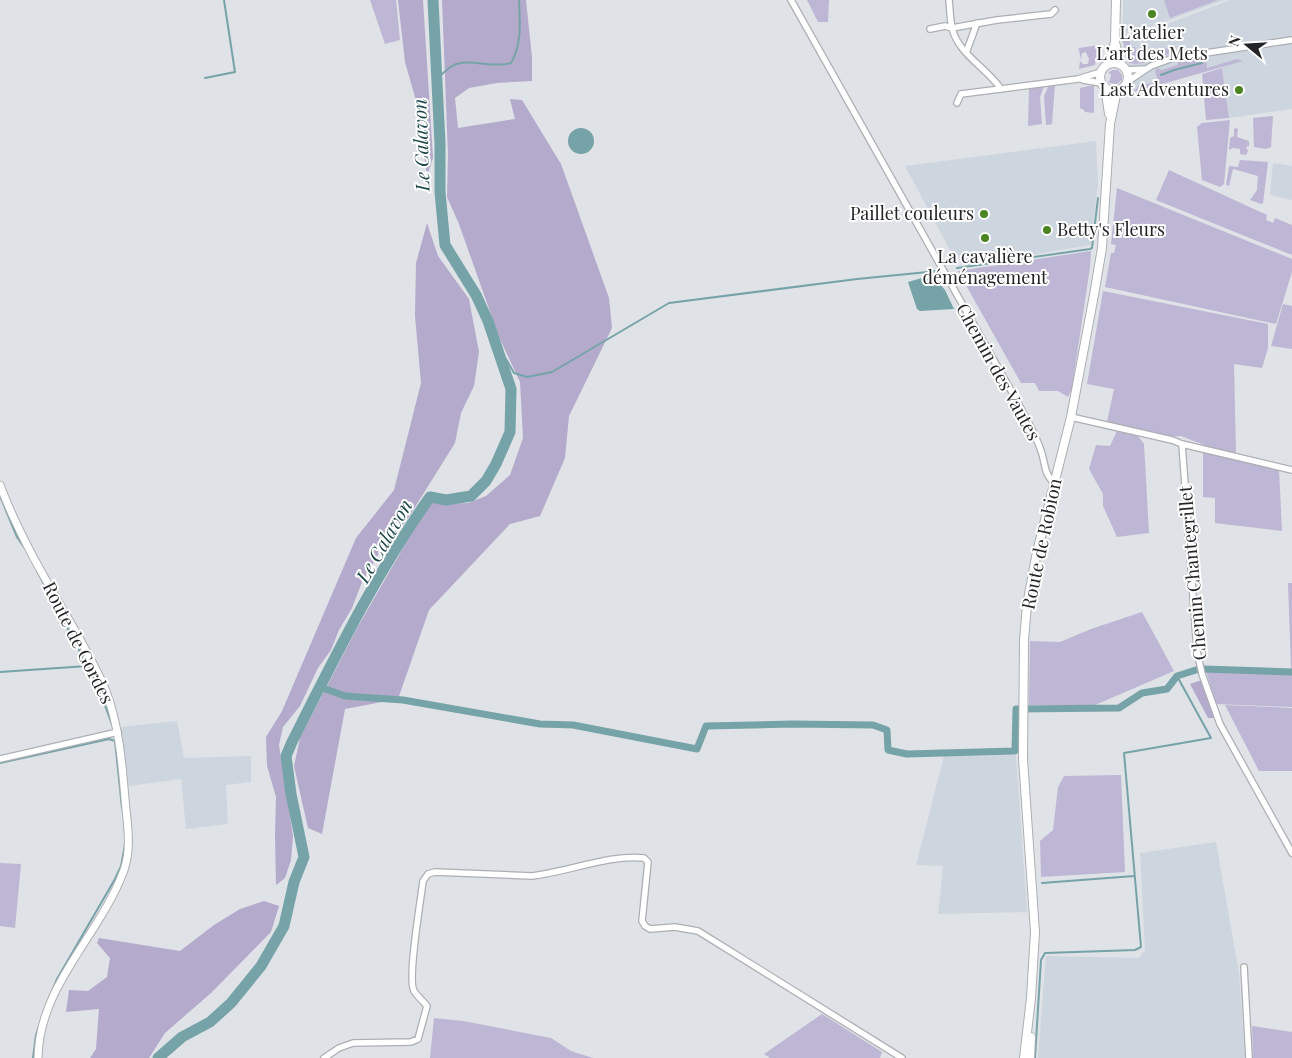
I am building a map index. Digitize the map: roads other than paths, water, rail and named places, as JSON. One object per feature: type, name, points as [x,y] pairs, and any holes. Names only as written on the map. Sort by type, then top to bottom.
[{"type":"main road","points":[[1115,42],[1127,74],[1127,82],[1123,87],[1113,91],[1103,85],[1101,72],[1109,64],[1115,42],[1116,0]]},
{"type":"main road","points":[[1109,64],[1123,67]]},
{"type":"main road","name":"Route de Robion","points":[[1103,85],[1110,124]]},
{"type":"main road","name":"Route de Robion","points":[[1030,1058],[1035,932],[1023,758],[1024,640],[1027,605],[1032,577],[1071,417],[1102,248],[1110,124],[1117,90]]},
{"type":"main road","name":"Route de Robion","points":[[1024,1058],[1032,998]]},
{"type":"street","name":"Chemin des Vautes","points":[[791,0],[1018,403],[1042,454],[1050,479],[1055,483]]},
{"type":"street","points":[[949,0],[952,28],[957,40],[966,53],[1001,89]]},
{"type":"street","points":[[930,29],[945,26],[952,28],[1051,14],[1055,10]]},
{"type":"street","points":[[966,53],[977,23]]},
{"type":"street","points":[[1127,82],[1147,68],[1173,58],[1292,40]]},
{"type":"street","points":[[1123,67],[1147,68]]},
{"type":"street","points":[[956,103],[961,94],[1078,79],[1101,72]]},
{"type":"street","points":[[1078,79],[1103,85]]},
{"type":"street","points":[[1071,417],[1292,470]]},
{"type":"street","name":"Chemin Chantegrillet","points":[[1182,444],[1197,651],[1202,674],[1220,724],[1292,853]]},
{"type":"street","name":"Route de Gordes","points":[[0,485],[34,558],[85,649],[111,707],[118,732],[129,841],[127,859],[120,879],[60,981],[48,1007],[41,1033],[38,1058]]},
{"type":"street","points":[[0,759],[118,732]]},
{"type":"street","points":[[324,1058],[339,1048],[353,1043],[411,1042],[418,1039],[427,1006],[414,991],[412,983],[414,946],[423,881],[428,874],[435,872],[532,876],[549,874],[603,861],[637,857],[644,858],[648,862],[642,921],[645,926],[650,929],[675,928],[698,931],[902,1058]]},
{"type":"street","points":[[1244,967],[1249,1058]]},
{"type":"water","points":[[581,128],[590,132],[594,141],[590,150],[581,154],[572,150],[568,141],[572,132]]},
{"type":"water","points":[[922,278],[936,280],[945,290],[954,309],[920,311],[917,309],[908,282]]},
{"type":"waterway","points":[[205,78],[235,72],[224,0]]},
{"type":"waterway","name":"Le Calavon","points":[[158,1058],[182,1037],[210,1022],[231,1003],[261,966],[284,926],[294,882],[304,857],[291,794],[286,756],[292,742],[374,586],[430,497],[446,500],[471,496],[486,481],[496,464],[510,432],[511,389],[488,321],[476,295],[445,245],[440,192],[440,144],[433,0]]},
{"type":"waterway","points":[[437,79],[450,67],[458,64],[497,65],[511,63],[519,41],[519,0]]},
{"type":"waterway","points":[[1161,75],[1202,63]]},
{"type":"waterway","points":[[957,268],[1090,249],[1092,248],[1098,198]]},
{"type":"waterway","points":[[499,358],[506,359],[514,373],[527,377],[552,372],[669,303],[857,279],[938,271]]},
{"type":"waterway","points":[[0,496],[17,537],[26,550]]},
{"type":"waterway","points":[[37,571],[97,684],[113,727]]},
{"type":"waterway","points":[[0,672],[87,666]]},
{"type":"waterway","points":[[320,687],[345,696],[403,700],[540,724],[573,725],[697,749],[706,726],[873,725],[887,730],[888,750],[907,754],[1015,751],[1016,709],[1119,708],[1142,693],[1167,689],[1177,676],[1199,669]]},
{"type":"waterway","points":[[1204,669],[1292,672]]},
{"type":"waterway","points":[[1035,1058],[1041,960],[1045,953],[1135,950],[1141,947],[1124,753],[1211,738],[1177,676]]},
{"type":"waterway","points":[[0,763],[109,739],[115,741],[122,808]]},
{"type":"waterway","points":[[48,1001],[57,979],[115,879],[121,866],[125,845]]},
{"type":"waterway","points":[[1042,883],[1134,876]]},
{"type":"waterway","points":[[33,1058],[36,1035],[43,1015]]},
{"type":"place","name":"L’atelier L’art des Mets","points":[[1152,14]]},
{"type":"place","name":"Last Adventures","points":[[1239,90]]},
{"type":"place","name":"Paillet couleurs","points":[[984,214]]},
{"type":"place","name":"Betty's Fleurs","points":[[1047,230]]},
{"type":"place","name":"La cavalière déménagement","points":[[985,238]]}]
